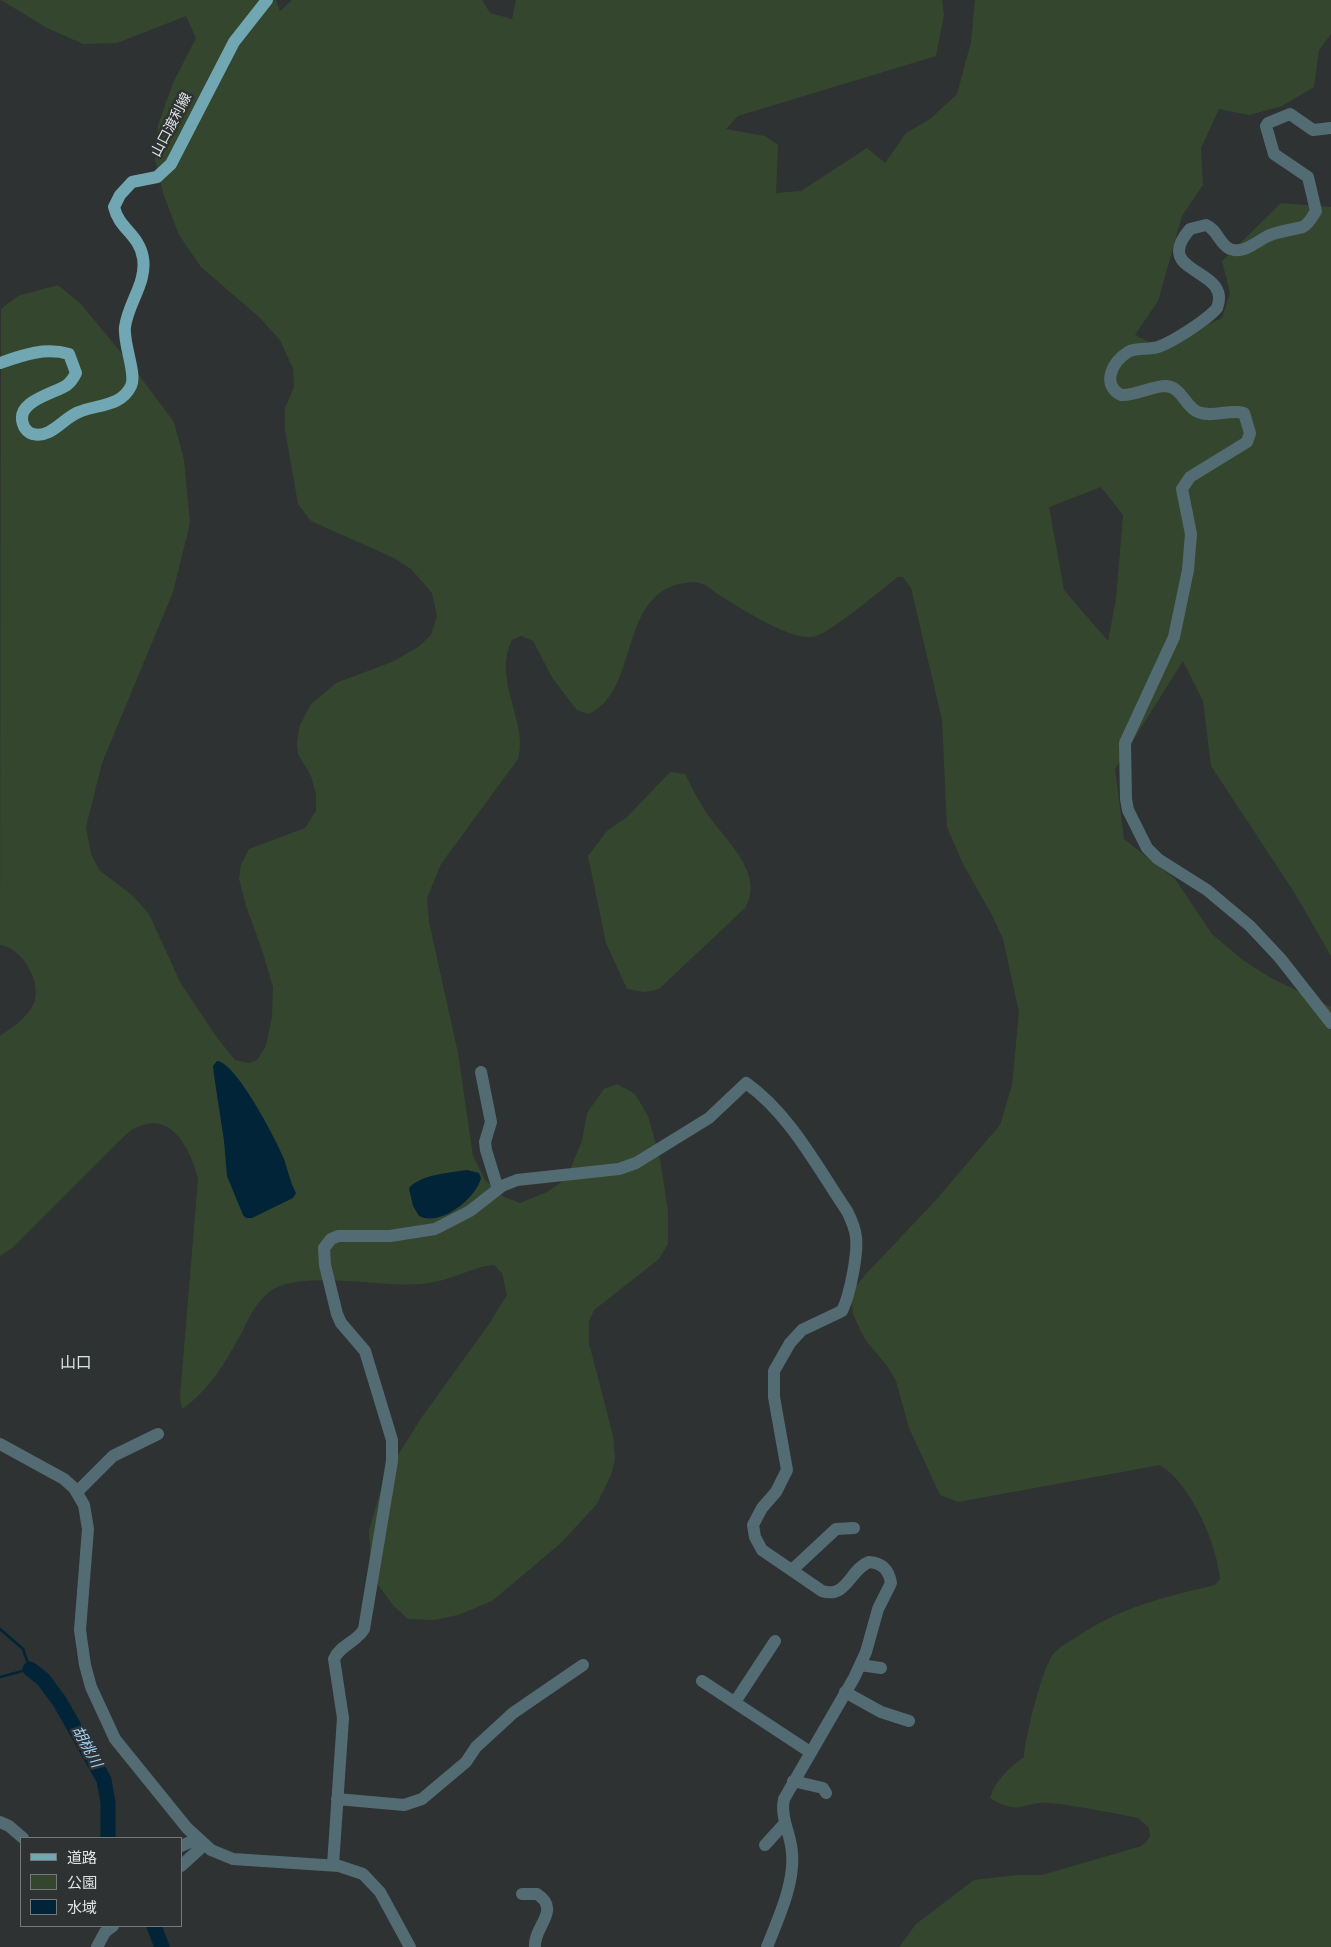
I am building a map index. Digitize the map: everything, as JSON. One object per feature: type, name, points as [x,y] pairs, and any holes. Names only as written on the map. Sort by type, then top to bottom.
[{"type":"main road","name":"山口渡利線","points":[[0,363],[28,354],[55,350],[70,354],[75,364],[76,373],[69,384],[31,402],[24,411],[22,421],[25,429],[33,434],[47,434],[78,412],[120,400],[132,385],[131,364],[124,342],[125,324],[142,278],[143,259],[138,241],[117,220],[114,207],[120,195],[132,182],[157,177],[171,164],[234,42],[267,0]]},
{"type":"street","points":[[1331,128],[1313,130],[1290,114],[1268,123],[1266,126],[1274,154],[1308,177],[1316,211],[1303,227],[1271,234],[1248,248],[1237,250],[1224,245],[1215,231],[1206,225],[1190,229],[1180,248],[1181,258],[1186,266],[1215,284],[1220,297],[1217,308],[1159,347],[1129,351],[1112,370],[1110,382],[1114,392],[1121,395],[1165,386],[1177,390],[1194,410],[1200,413],[1234,412],[1244,414],[1250,433],[1247,442],[1190,478],[1182,489],[1192,534],[1188,570],[1174,637],[1125,743],[1126,799],[1128,810],[1147,848],[1158,859],[1207,890],[1250,926],[1280,958],[1331,1022]]},
{"type":"street","points":[[482,1072],[491,1122],[485,1142],[486,1150],[498,1189]]},
{"type":"street","points":[[333,1865],[343,1718],[334,1659],[340,1650],[358,1637],[364,1629],[393,1451],[386,1416],[368,1357],[358,1341],[341,1323],[337,1314],[324,1248],[331,1239],[338,1236],[390,1236],[434,1229],[470,1211],[498,1189],[517,1180],[619,1169],[636,1163],[709,1118],[746,1083],[757,1090],[793,1130],[847,1211],[855,1228],[856,1240],[847,1299],[842,1310],[802,1330],[790,1343],[774,1371],[774,1397],[787,1470],[776,1492],[756,1517],[753,1531],[762,1550],[827,1593],[842,1589],[864,1564],[879,1563],[888,1571],[891,1583],[878,1609],[860,1665],[793,1782],[783,1805],[792,1852],[792,1865],[787,1889],[768,1947]]},
{"type":"street","points":[[77,1492],[113,1456],[158,1434]]},
{"type":"street","points":[[0,1444],[64,1479],[77,1492],[88,1520],[80,1630],[85,1665],[91,1687],[115,1739],[201,1842],[233,1859],[348,1867],[369,1880],[380,1892],[410,1947]]},
{"type":"street","points":[[792,1570],[836,1529],[854,1528]]},
{"type":"street","points":[[735,1702],[775,1641]]},
{"type":"street","points":[[337,1799],[404,1805],[422,1799],[466,1762],[476,1747],[513,1713],[583,1664]]},
{"type":"street","points":[[860,1665],[881,1668]]},
{"type":"street","points":[[702,1681],[810,1752]]},
{"type":"street","points":[[846,1692],[881,1712],[909,1721]]},
{"type":"street","points":[[793,1782],[823,1788],[826,1793]]},
{"type":"street","points":[[0,1822],[9,1826],[22,1837]]},
{"type":"street","points":[[765,1844],[785,1823]]},
{"type":"street","points":[[182,1846],[201,1842]]},
{"type":"street","points":[[182,1865],[201,1842]]},
{"type":"street","points":[[522,1894],[536,1894],[547,1905],[548,1912],[535,1941],[536,1947]]},
{"type":"street","points":[[97,1947],[105,1932],[112,1927]]},
{"type":"green space","points":[[1,0],[276,0],[280,11],[292,0],[482,0],[490,13],[512,19],[516,0],[942,0],[944,15],[936,56],[738,116],[726,129],[765,136],[778,145],[776,193],[801,191],[867,148],[885,163],[906,133],[930,119],[957,94],[971,42],[975,0],[1331,0],[1331,34],[1319,50],[1314,87],[1282,106],[1249,115],[1219,109],[1201,148],[1203,185],[1182,216],[1158,301],[1135,335],[1159,347],[1222,318],[1230,293],[1222,261],[1281,203],[1331,207],[1331,956],[1294,892],[1211,766],[1203,701],[1183,661],[1115,769],[1124,839],[1175,879],[1212,934],[1244,961],[1271,978],[1331,1007],[1331,1947],[899,1947],[916,1924],[974,1880],[1017,1875],[1042,1875],[1142,1846],[1150,1837],[1149,1828],[1138,1818],[1083,1807],[1050,1803],[1016,1807],[1000,1804],[990,1798],[995,1786],[1003,1775],[1024,1757],[1040,1685],[1050,1659],[1055,1652],[1110,1618],[1143,1604],[1215,1585],[1220,1579],[1214,1549],[1192,1500],[1182,1486],[1160,1465],[958,1502],[940,1495],[909,1428],[896,1381],[888,1367],[864,1338],[853,1314],[851,1293],[865,1275],[935,1201],[1000,1125],[1012,1085],[1019,1012],[1003,939],[992,915],[963,864],[947,827],[942,720],[911,588],[903,577],[898,577],[855,611],[829,629],[812,637],[801,636],[777,628],[751,615],[707,586],[697,582],[670,587],[654,598],[643,613],[615,688],[604,703],[589,714],[577,710],[553,679],[533,641],[521,636],[512,640],[507,655],[506,670],[519,731],[518,759],[441,864],[427,898],[429,922],[458,1053],[473,1156],[485,1180],[504,1197],[520,1203],[547,1192],[566,1179],[582,1141],[587,1113],[604,1089],[617,1084],[635,1094],[648,1116],[660,1159],[668,1211],[668,1244],[659,1259],[594,1310],[589,1321],[589,1343],[613,1436],[615,1459],[611,1475],[597,1504],[561,1543],[492,1601],[458,1615],[434,1620],[408,1619],[394,1606],[378,1585],[371,1560],[369,1531],[385,1475],[422,1417],[489,1324],[507,1295],[502,1273],[494,1265],[480,1267],[439,1281],[421,1284],[409,1285],[326,1280],[291,1283],[277,1287],[267,1294],[256,1307],[230,1354],[209,1384],[182,1409],[180,1397],[198,1179],[185,1145],[169,1128],[159,1124],[148,1124],[130,1131],[12,1248],[0,1256],[0,1036],[30,1011],[36,992],[32,974],[22,958],[15,951],[0,945],[1,309],[18,296],[58,285],[81,304],[132,366],[174,422],[184,460],[190,523],[173,592],[102,763],[86,827],[91,854],[99,870],[132,895],[149,914],[181,984],[218,1039],[235,1060],[249,1063],[257,1060],[266,1046],[272,1016],[273,987],[246,906],[239,879],[241,865],[249,849],[305,828],[316,811],[316,794],[311,776],[298,754],[299,727],[311,704],[336,683],[392,662],[418,647],[431,635],[437,616],[432,593],[411,569],[394,558],[311,521],[298,504],[285,430],[285,408],[294,387],[293,369],[280,340],[260,318],[201,267],[179,235],[163,193],[155,159],[158,125],[173,83],[196,38],[186,16],[117,43],[83,44],[47,28]],"holes":[[[1101,487],[1123,515],[1116,599],[1108,641],[1064,590],[1049,507]]]},
{"type":"green space","points":[[670,772],[685,774],[704,809],[739,855],[746,867],[750,880],[750,893],[746,907],[659,989],[645,992],[627,989],[606,943],[588,856],[607,831],[627,817]]},
{"type":"water","points":[[217,1061],[225,1065],[234,1074],[265,1120],[284,1159],[296,1193],[293,1198],[252,1218],[246,1218],[243,1215],[227,1176],[213,1066]]},
{"type":"water","points":[[467,1170],[479,1173],[481,1178],[478,1186],[465,1202],[456,1209],[437,1218],[419,1216],[413,1206],[409,1188],[414,1183],[444,1173]]},
{"type":"waterway","points":[[0,1629],[23,1649],[30,1669],[0,1677]]},
{"type":"waterway","name":"胡桃川","points":[[30,1669],[43,1679],[60,1702],[104,1780],[108,1803],[108,1837]]},
{"type":"waterway","name":"胡桃川","points":[[154,1927],[162,1947]]},
{"type":"district","name":"山口","points":[[76,1364]]}]
